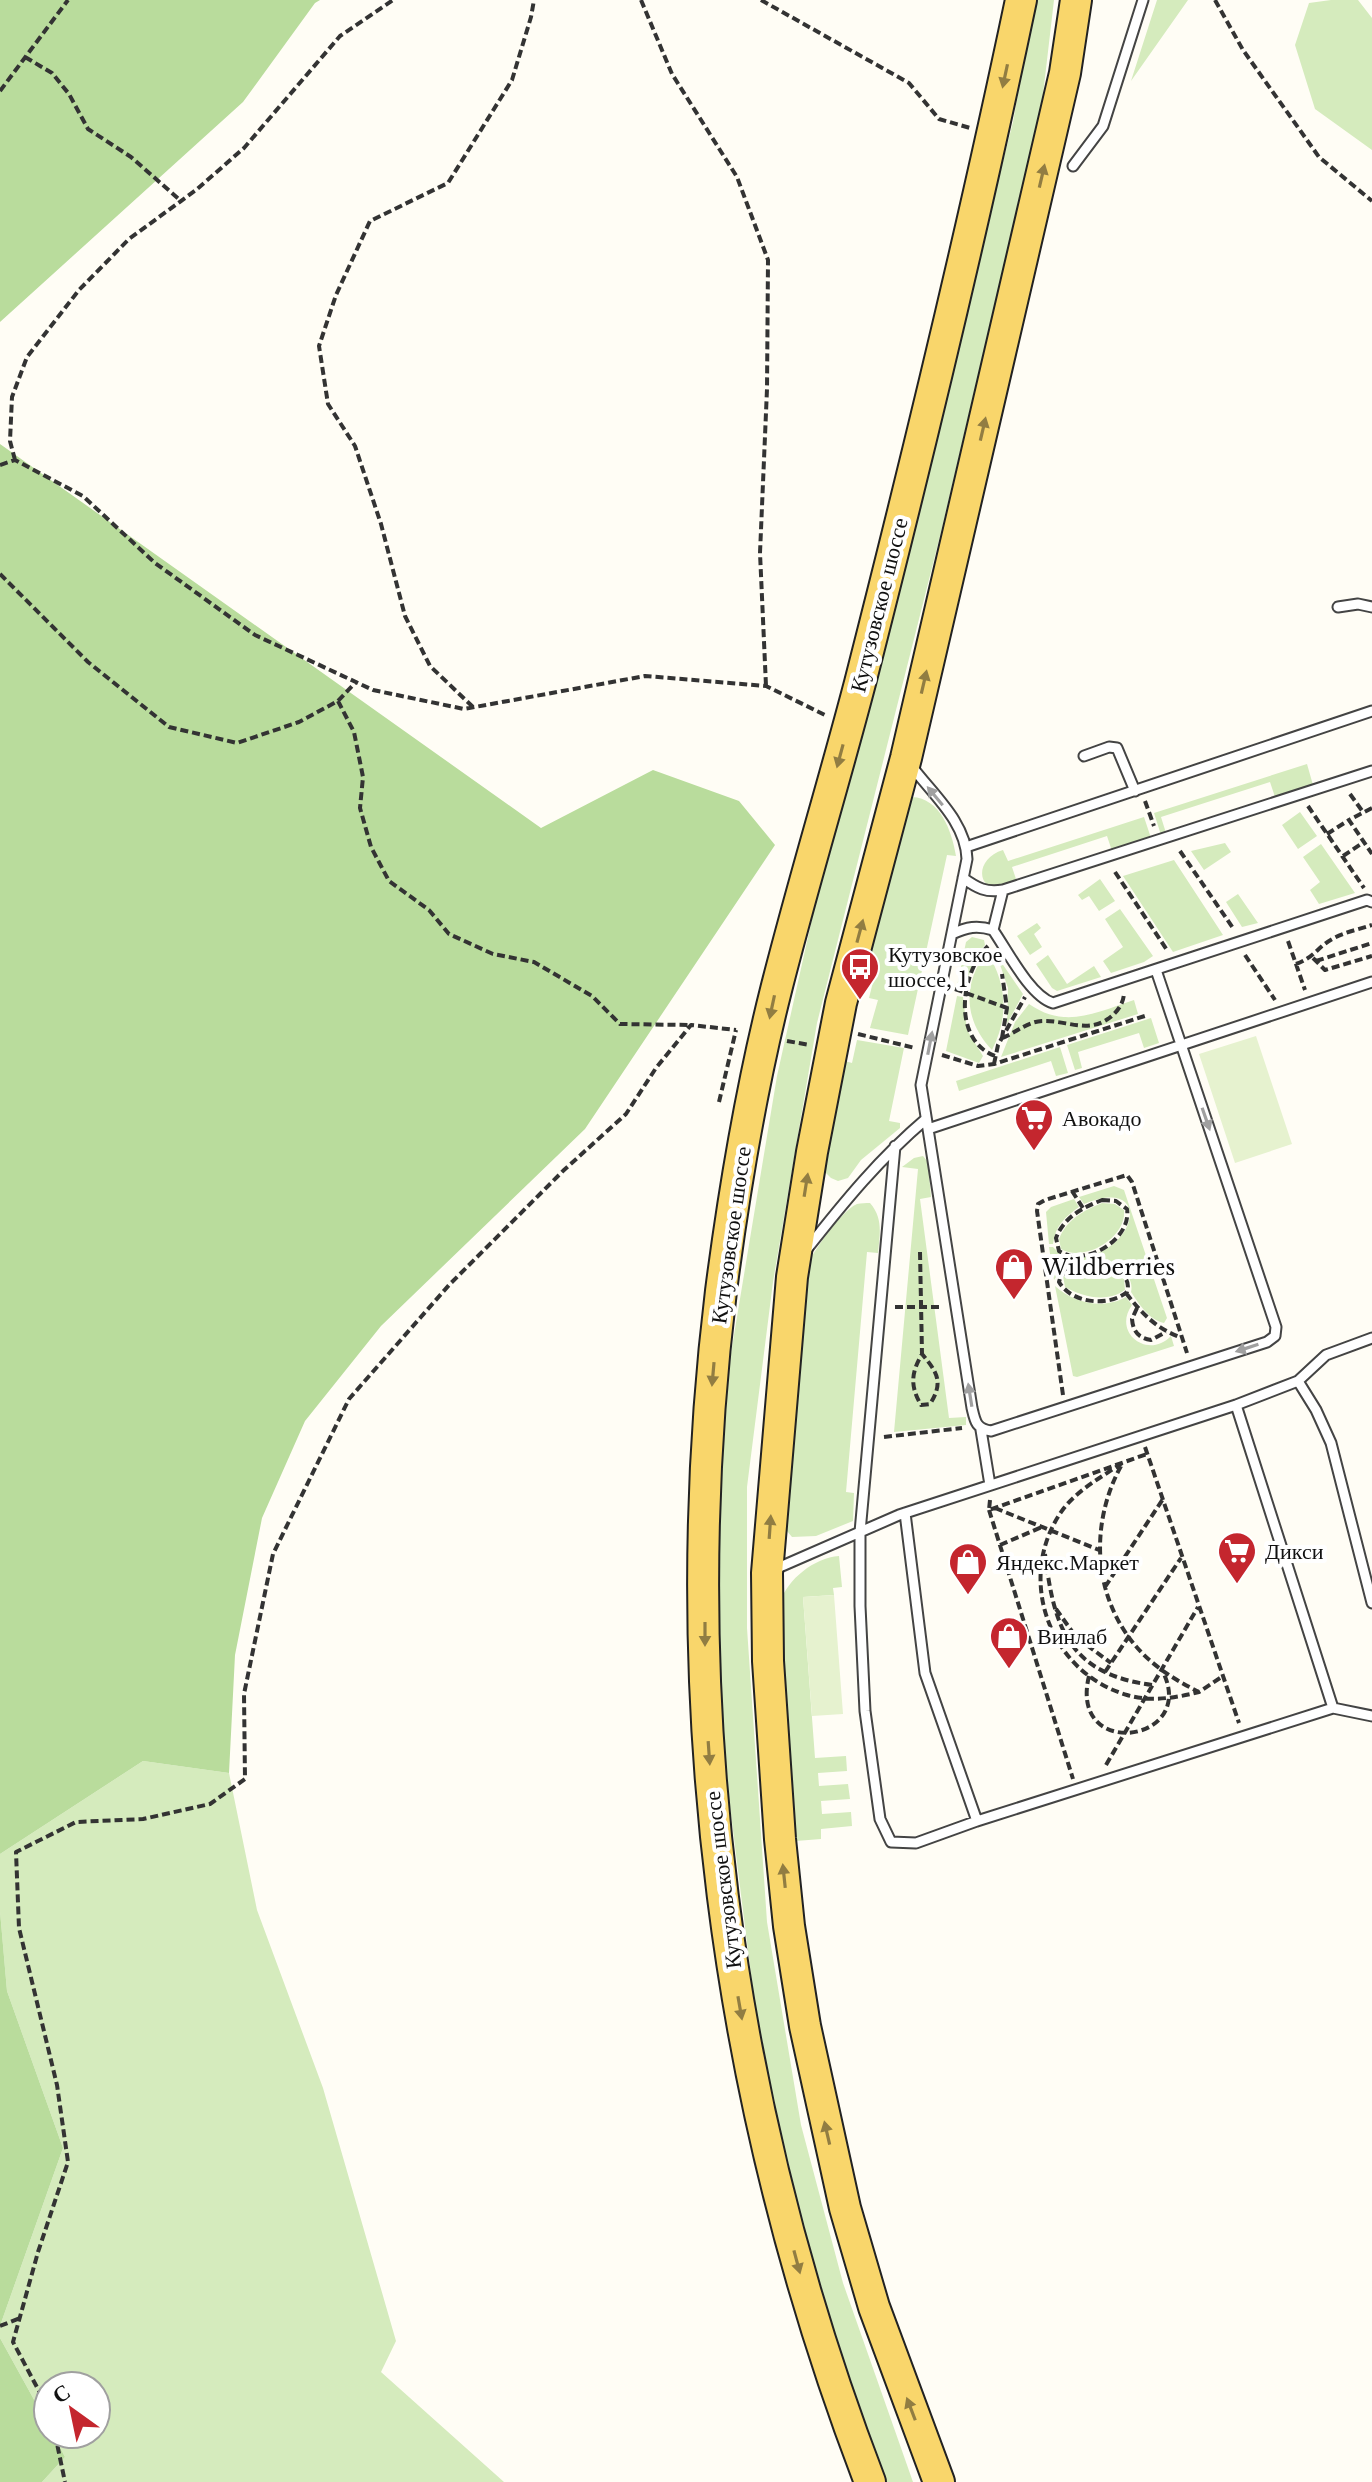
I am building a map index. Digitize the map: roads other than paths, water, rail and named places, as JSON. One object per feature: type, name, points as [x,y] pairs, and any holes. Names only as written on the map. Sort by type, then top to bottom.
[{"type":"main road","name":"Кутузовское шоссе","points":[[870,2482],[824,2353],[780,2200],[753,2080],[738,1994],[720,1882],[711,1775],[705,1675],[706,1491],[721,1293],[743,1148],[774,996],[860,681],[993,132],[1021,0]]},
{"type":"main road","points":[[939,2482],[874,2307],[842,2193],[805,2026],[789,1926],[780,1839],[768,1661],[767,1573],[792,1277],[841,1003],[906,758],[1065,73],[1076,0]]},
{"type":"lane","points":[[1073,166],[1103,126],[1143,0]]},
{"type":"lane","points":[[1338,607],[1358,604],[1372,607]]},
{"type":"lane","points":[[966,847],[1372,711]]},
{"type":"lane","points":[[1084,756],[1109,747],[1117,748],[1138,790]]},
{"type":"lane","points":[[906,758],[954,819],[966,847],[963,878],[921,1085],[956,1306],[990,1485]]},
{"type":"lane","points":[[963,878],[990,893],[1003,890],[1372,771]]},
{"type":"lane","points":[[993,930],[1003,890]]},
{"type":"lane","points":[[952,934],[967,927],[980,926],[993,930],[1034,990],[1046,1001],[1062,1002],[1237,939],[1283,928],[1370,897]]},
{"type":"lane","points":[[978,1426],[991,1431],[1267,1342],[1275,1336],[1276,1327],[1156,970]]},
{"type":"lane","points":[[792,1277],[805,1252],[864,1177],[895,1146],[927,1124],[1372,982]]},
{"type":"lane","points":[[895,1146],[860,1532],[865,1711],[880,1819],[891,1842],[916,1843],[1333,1708],[1372,1716]]},
{"type":"lane","points":[[767,1573],[905,1513],[1236,1405],[1298,1381],[1326,1355],[1372,1338]]},
{"type":"lane","points":[[1298,1381],[1331,1443],[1372,1603]]},
{"type":"lane","points":[[1236,1405],[1333,1708]]},
{"type":"lane","points":[[905,1513],[925,1673],[977,1821]]},
{"type":"place","name":"Кутузовское шоссе, 1","points":[[860,1001]]},
{"type":"place","name":"Авокадо","points":[[1034,1152]]},
{"type":"place","name":"Wildberries","points":[[1014,1301]]},
{"type":"place","name":"Дикси","points":[[1237,1585]]},
{"type":"place","name":"Яндекс.Маркет","points":[[968,1596]]},
{"type":"place","name":"Винлаб","points":[[1009,1670]]}]
